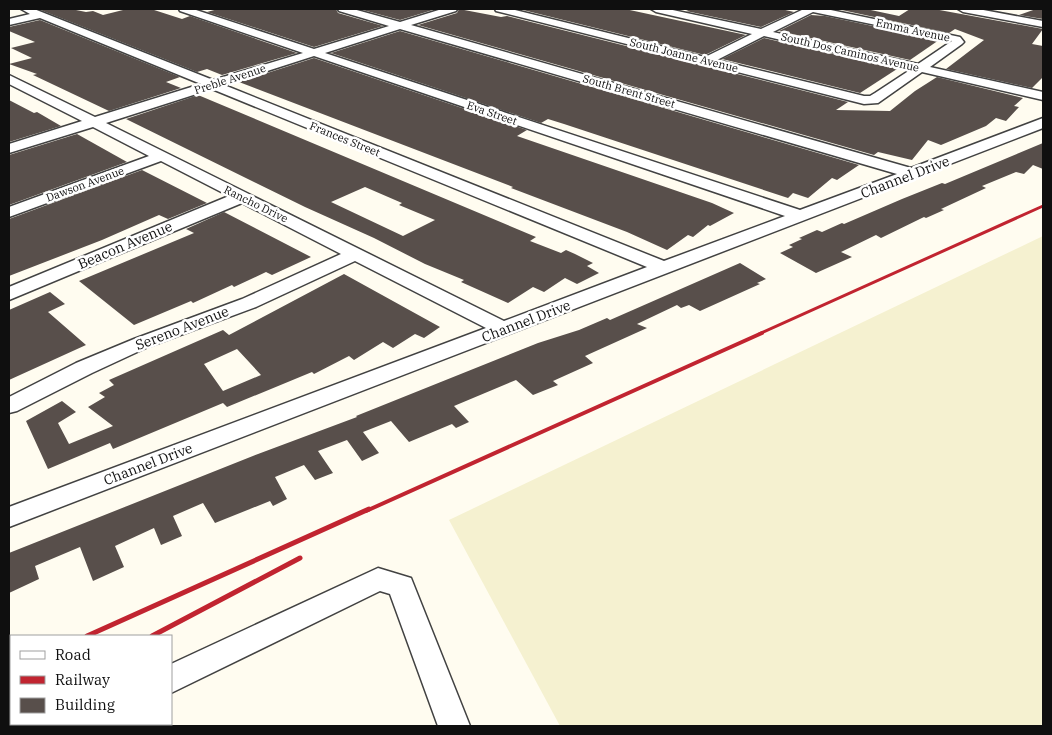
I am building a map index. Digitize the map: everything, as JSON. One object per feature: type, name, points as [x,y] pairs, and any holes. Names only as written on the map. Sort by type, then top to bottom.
[{"type":"street","name":"Frances Street","points":[[26,9],[665,268]]},
{"type":"street","name":"Eva Street","points":[[184,9],[801,216]]},
{"type":"street","name":"South Brent Street","points":[[343,9],[914,174]]},
{"type":"street","name":"Preble Avenue","points":[[9,149],[452,9]]},
{"type":"street","name":"South Joanne Avenue","points":[[500,9],[850,98],[868,100],[880,96],[920,68]]},
{"type":"street","name":"South Dos Caminos Avenue","points":[[656,9],[1043,96]]},
{"type":"street","points":[[705,61],[812,9]]},
{"type":"street","name":"Emma Avenue","points":[[812,9],[956,39],[958,41],[920,68]]},
{"type":"street","points":[[963,9],[1043,24]]},
{"type":"street","points":[[1001,16],[1012,9]]},
{"type":"street","points":[[9,22],[40,15]]},
{"type":"street","name":"Rancho Drive","points":[[9,78],[504,329]]},
{"type":"street","points":[[17,95],[33,90]]},
{"type":"street","name":"Channel Drive","points":[[9,517],[914,174],[1043,122]]},
{"type":"street","name":"Dawson Avenue","points":[[9,212],[162,156]]},
{"type":"street","name":"Beacon Avenue","points":[[9,294],[242,197]]},
{"type":"street","name":"Sereno Avenue","points":[[9,406],[84,368],[141,343],[272,293],[356,253]]},
{"type":"street","points":[[172,679],[378,579],[401,586],[454,726]]},
{"type":"shaded area","points":[[1043,236],[1043,726],[560,726],[449,520]]},
{"type":"building","points":[[38,9],[93,11],[103,15],[127,9],[151,9],[182,19],[190,16],[297,53],[222,75],[207,69],[197,72]]},
{"type":"building","points":[[218,9],[336,9],[338,13],[383,26],[314,47],[207,12]]},
{"type":"building","points":[[359,9],[436,9],[400,20]]},
{"type":"building","points":[[459,9],[501,17],[507,16],[848,102],[836,110],[890,111],[915,91],[937,77],[1023,98],[1014,106],[1019,107],[1006,121],[996,118],[986,126],[941,145],[928,140],[912,160],[878,152],[874,155],[418,25],[457,13]]},
{"type":"building","points":[[625,9],[746,35],[705,55],[523,10]]},
{"type":"building","points":[[691,9],[781,9],[794,12],[761,27],[686,11]]},
{"type":"building","points":[[837,9],[866,9],[899,16],[910,9],[934,9],[1043,29],[1032,44],[1043,46],[1043,77],[1032,88],[946,69],[984,40],[955,29],[949,33]]},
{"type":"building","points":[[1036,9],[1043,9],[1043,19],[1019,15]]},
{"type":"building","points":[[811,15],[825,16],[939,40],[910,60],[779,31]]},
{"type":"building","points":[[40,20],[180,77],[166,82],[181,88],[109,111],[33,75],[37,74],[9,64],[32,58],[11,48],[35,42],[9,31],[9,27]]},
{"type":"building","points":[[400,31],[859,165],[837,180],[832,178],[808,198],[793,193],[788,198],[548,119],[541,123],[331,53]]},
{"type":"building","points":[[764,38],[897,69],[860,93],[722,59]]},
{"type":"building","points":[[314,58],[527,130],[517,136],[712,203],[734,213],[710,226],[708,225],[693,237],[688,235],[667,250],[627,232],[511,188],[513,187],[239,82]]},
{"type":"building","points":[[198,95],[536,237],[530,241],[561,253],[566,250],[593,263],[587,266],[599,273],[577,284],[565,278],[544,292],[533,287],[508,303],[461,282],[464,280],[425,264],[374,238],[305,207],[126,119]],"holes":[[[365,187],[402,203],[399,205],[435,220],[403,236],[331,202]]]},
{"type":"building","points":[[9,100],[34,113],[37,112],[61,126],[9,142]]},
{"type":"building","points":[[77,134],[127,162],[9,205],[9,155]]},
{"type":"building","points":[[1043,143],[1043,169],[1033,165],[1024,174],[1016,172],[982,186],[986,188],[941,209],[944,210],[926,218],[924,217],[881,238],[876,235],[841,252],[852,257],[816,273],[780,253],[793,247],[789,245],[802,239],[799,238],[817,230],[822,232],[842,223],[844,224]]},
{"type":"building","points":[[142,170],[207,203],[168,219],[159,215],[102,240],[9,276],[9,219]]},
{"type":"building","points":[[224,212],[311,257],[272,275],[266,272],[234,287],[232,285],[193,303],[191,301],[134,325],[79,281],[194,233],[186,229]]},
{"type":"building","points":[[740,263],[766,279],[757,283],[760,284],[700,311],[689,305],[681,308],[677,305],[637,324],[647,328],[585,356],[593,363],[553,381],[558,385],[533,395],[516,380],[454,406],[469,422],[456,428],[452,424],[409,442],[391,421],[363,432],[379,453],[362,461],[347,440],[318,451],[333,473],[315,480],[304,465],[275,477],[287,499],[273,506],[270,501],[215,523],[203,503],[173,516],[182,536],[161,545],[154,528],[115,546],[124,567],[93,581],[80,547],[35,566],[39,579],[9,593],[9,553],[258,454],[357,417],[538,343],[579,330],[607,318],[610,320]]},
{"type":"building","points":[[344,274],[440,327],[424,338],[415,334],[393,348],[383,342],[354,360],[349,356],[314,374],[312,372],[227,407],[223,403],[113,449],[110,443],[48,469],[26,421],[62,401],[76,412],[58,423],[69,444],[113,426],[88,407],[105,397],[99,393],[114,385],[109,380],[223,330],[229,335]],"holes":[[[237,349],[261,375],[223,391],[204,364]]]},
{"type":"building","points":[[50,292],[65,304],[48,312],[86,345],[9,380],[9,310]]},
{"type":"railway","points":[[759,334],[1043,206]]},
{"type":"railway","points":[[366,511],[762,333]]},
{"type":"railway","points":[[89,635],[369,509]]},
{"type":"railway","points":[[154,635],[300,558]]}]
